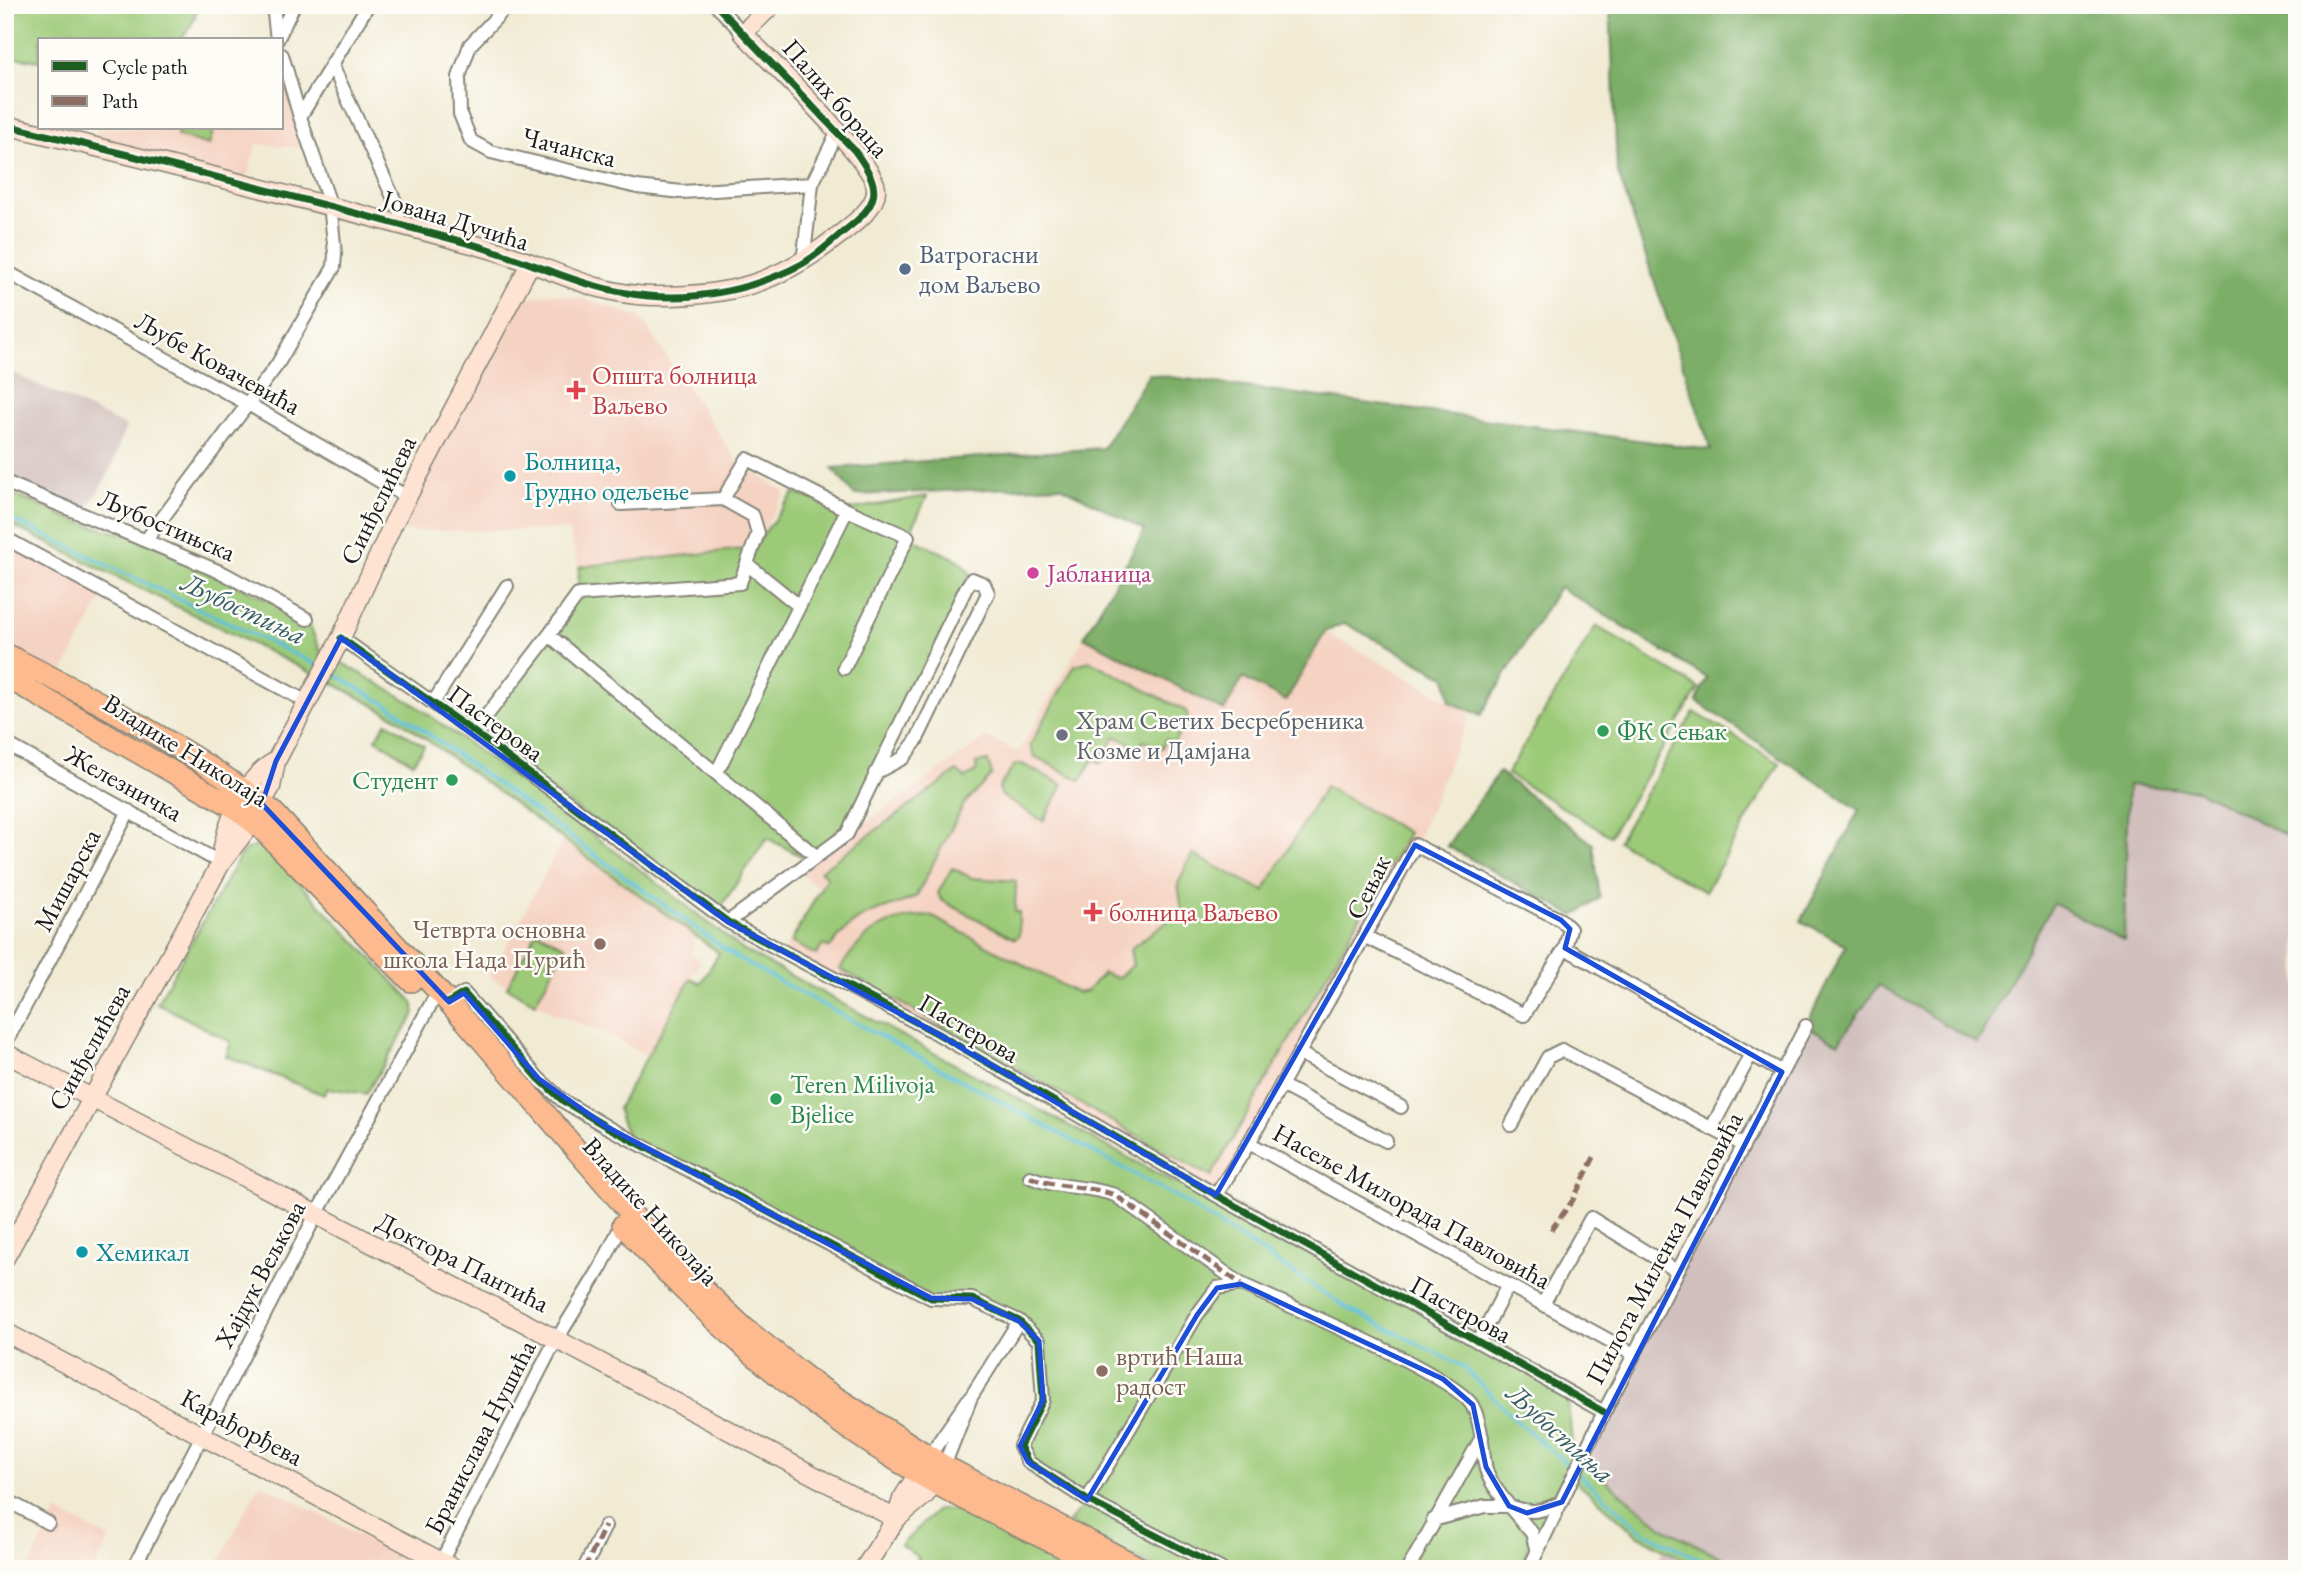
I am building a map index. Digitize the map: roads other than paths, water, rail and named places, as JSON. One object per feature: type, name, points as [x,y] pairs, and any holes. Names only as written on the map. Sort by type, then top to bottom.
[{"type":"main road","points":[[5,654],[171,745],[249,806]]},
{"type":"main road","name":"Владике Николаја","points":[[5,676],[249,806],[448,999],[628,1210],[719,1305],[813,1383],[931,1469],[1142,1569]]},
{"type":"main road","name":"Владике Николаја","points":[[448,999],[622,1224],[678,1286],[749,1351],[825,1410],[1108,1569]]},
{"type":"street","points":[[273,5],[277,38]]},
{"type":"street","points":[[278,38],[294,5]]},
{"type":"street","points":[[300,117],[368,5]]},
{"type":"street","name":"Чачанска","points":[[508,5],[470,45],[459,77],[460,114],[471,141],[491,152],[637,187],[682,192],[812,184]]},
{"type":"street","points":[[716,5],[743,33]]},
{"type":"street","name":"Палих бораца","points":[[772,5],[743,33],[871,173],[877,189],[873,202]]},
{"type":"street","points":[[146,540],[277,365],[328,281],[335,254],[330,204],[284,62]]},
{"type":"street","points":[[332,65],[400,212]]},
{"type":"street","name":"Јована Дучића","points":[[5,125],[330,204],[504,253],[578,283],[649,296],[724,292],[803,263],[853,225],[873,202]]},
{"type":"street","points":[[803,263],[812,184],[837,133]]},
{"type":"street","name":"Синђелићева","points":[[5,1258],[90,1098],[221,863],[227,829],[271,787],[276,761],[341,638],[407,497],[530,264]]},
{"type":"street","name":"Љубе Ковачевића","points":[[5,271],[247,404],[407,497]]},
{"type":"street","points":[[723,499],[747,459],[846,510],[908,537],[844,668]]},
{"type":"street","name":"Љубостињска","points":[[5,482],[250,586],[307,619]]},
{"type":"street","points":[[474,732],[578,595],[740,583],[758,533],[753,516],[723,499],[621,504]]},
{"type":"street","points":[[717,772],[846,510]]},
{"type":"street","points":[[5,538],[307,702]]},
{"type":"street","points":[[747,564],[799,606]]},
{"type":"street","points":[[728,922],[846,834],[875,773],[969,582],[972,579],[984,584],[988,593],[916,741],[903,758],[875,773]]},
{"type":"street","name":"Пастерова","points":[[433,703],[507,586]]},
{"type":"street","points":[[549,635],[816,856]]},
{"type":"street","name":"Пастерова","points":[[341,638],[474,732],[728,922],[938,1034],[1216,1195],[1604,1412]]},
{"type":"street","name":"Железничка","points":[[5,743],[221,863]]},
{"type":"street","name":"Мишарска","points":[[5,1044],[129,811]]},
{"type":"street","name":"Сењак","points":[[1415,845],[1561,920],[1570,929],[1565,948],[1528,1011],[1520,1015],[1366,936],[1415,845]]},
{"type":"street","name":"Насеље Милорада Павловића","points":[[1366,936],[1249,1143],[1634,1354]]},
{"type":"street","points":[[1565,948],[1782,1072]]},
{"type":"street","points":[[448,999],[563,1101],[684,1170],[931,1298],[972,1299],[1019,1321],[1039,1341],[1042,1400],[1020,1446],[1028,1462],[1087,1500],[1221,1569]]},
{"type":"street","name":"Хајдук Вељкова","points":[[133,1569],[316,1215],[448,999]]},
{"type":"street","name":"Пилота Миленка Павловића","points":[[1529,1569],[1604,1412],[1806,1026]]},
{"type":"street","points":[[1511,1125],[1548,1057],[1562,1050],[1743,1145]]},
{"type":"street","name":"Доктора Пантића","points":[[5,1053],[557,1339],[896,1519]]},
{"type":"street","points":[[1299,1053],[1401,1107]]},
{"type":"street","points":[[1711,1129],[1751,1054]]},
{"type":"street","points":[[1282,1085],[1386,1140]]},
{"type":"street","points":[[1216,1195],[1249,1143]]},
{"type":"street","points":[[1030,1177],[1055,1187],[1092,1188],[1115,1195],[1241,1284],[1443,1379],[1473,1405],[1482,1437],[1486,1467],[1493,1486],[1528,1526],[1537,1552]]},
{"type":"street","points":[[1543,1304],[1591,1218],[1677,1271]]},
{"type":"street","name":"Бранислава Нушића","points":[[448,1565],[557,1339],[601,1267],[622,1224]]},
{"type":"street","points":[[1087,1500],[1197,1315],[1217,1289],[1241,1284]]},
{"type":"street","points":[[1478,1342],[1508,1285]]},
{"type":"street","points":[[864,1569],[896,1519],[920,1501],[954,1416],[971,1397],[1019,1321]]},
{"type":"street","name":"Карађорђева","points":[[5,1332],[448,1565]]},
{"type":"street","points":[[1408,1569],[1433,1520],[1482,1437]]},
{"type":"street","points":[[5,1499],[48,1522]]},
{"type":"street","points":[[1433,1520],[1485,1506],[1509,1506],[1527,1513],[1544,1510],[1562,1502]]},
{"type":"street","points":[[584,1569],[605,1526]]},
{"type":"waterway","name":"Љубостиња","points":[[5,516],[319,666]]},
{"type":"waterway","name":"Љубостиња","points":[[329,671],[394,709],[737,958],[1180,1199],[1347,1308],[1462,1366],[1518,1422],[1573,1469]]},
{"type":"waterway","name":"Љубостиња","points":[[1579,1474],[1642,1531],[1721,1569]]},
{"type":"place","name":"Ватрогасни дом Ваљево","points":[[905,269]]},
{"type":"place","name":"Општа болница Ваљево","points":[[576,390]]},
{"type":"place","name":"Болница, Грудно одељење","points":[[510,476]]},
{"type":"place","name":"Јабланица","points":[[1033,573]]},
{"type":"place","name":"ФК Сењак","points":[[1603,731]]},
{"type":"place","name":"Храм Светих Бесребреника Козме и Дамјана","points":[[1062,735]]},
{"type":"place","name":"Студент","points":[[452,780]]},
{"type":"place","name":"болница Ваљево","points":[[1093,912]]},
{"type":"place","name":"Четврта основна школа Нада Пурић","points":[[600,944]]},
{"type":"place","name":"Teren Milivoja Bjelice","points":[[776,1099]]},
{"type":"place","name":"Хемикал","points":[[82,1252]]},
{"type":"place","name":"вртић Наша радост","points":[[1102,1371]]}]
